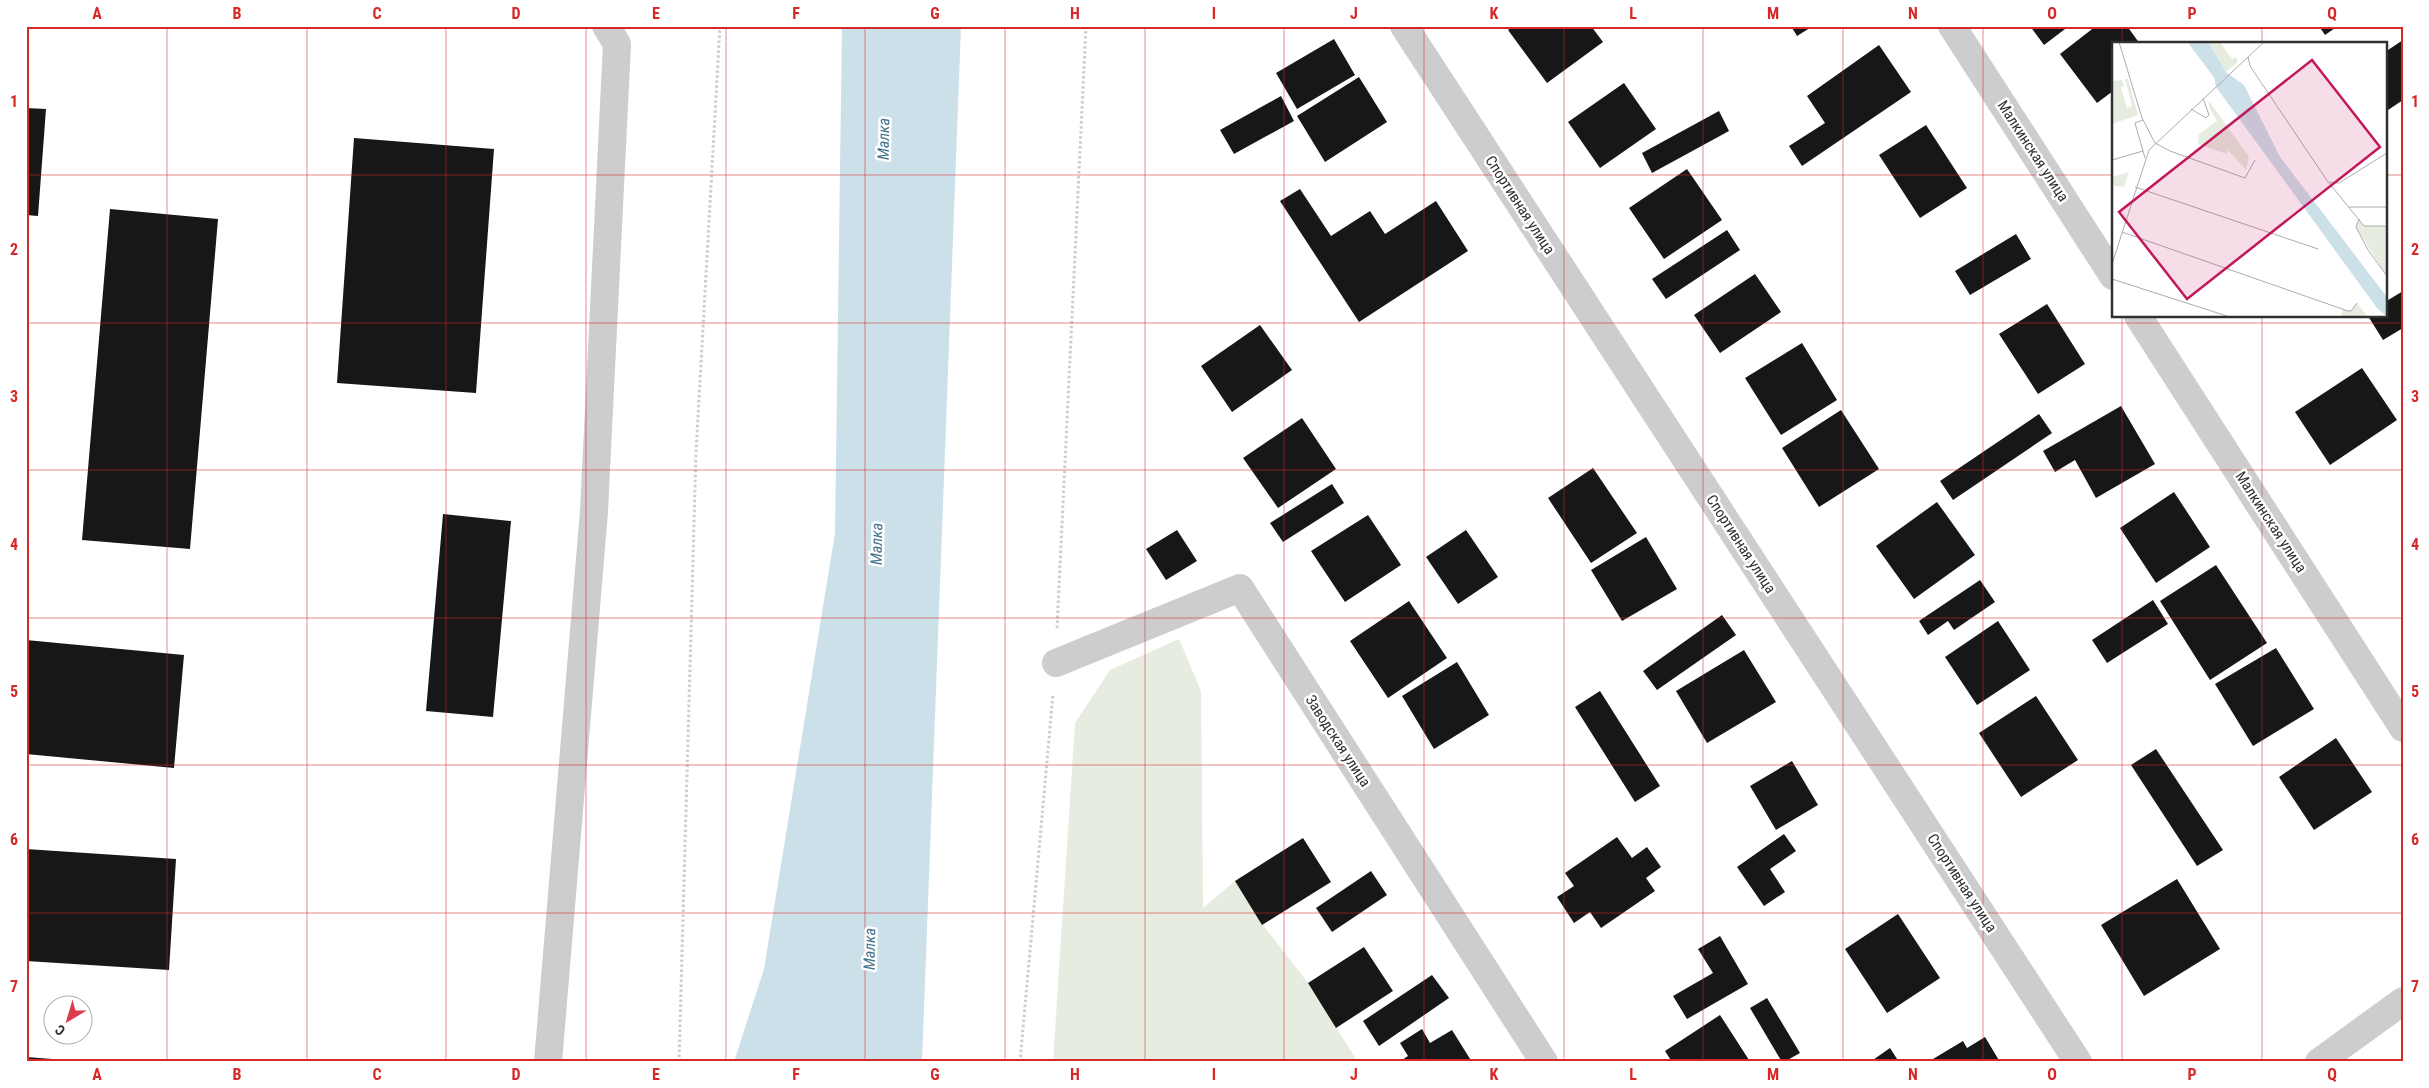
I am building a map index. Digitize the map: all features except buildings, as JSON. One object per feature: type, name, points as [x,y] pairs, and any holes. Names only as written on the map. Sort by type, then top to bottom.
[{"type":"street","name":"Спортивная улица","points":[[1404,26],[2078,1062]]},
{"type":"street","name":"Малкинская улица","points":[[1952,26],[2112,274]]},
{"type":"street","points":[[548,1062],[594,511],[613,32]]},
{"type":"street","name":"Малкинская улица","points":[[2139,318],[2403,728]]},
{"type":"street","name":"Заводская улица","points":[[1056,664],[1240,588],[1544,1062]]},
{"type":"street","points":[[2319,1062],[2403,1001]]},
{"type":"path","points":[[679,1062],[696,452],[720,26]]},
{"type":"path","points":[[1020,1062],[1056,664],[1086,26]]},
{"type":"shaded area","points":[[1179,639],[1201,691],[1203,908],[1235,881],[1263,925],[1308,983],[1358,1062],[1053,1062],[1075,723],[1110,670]]},
{"type":"water","name":"Малка","points":[[842,26],[961,26],[922,1062],[734,1062],[764,969],[835,533]]}]
